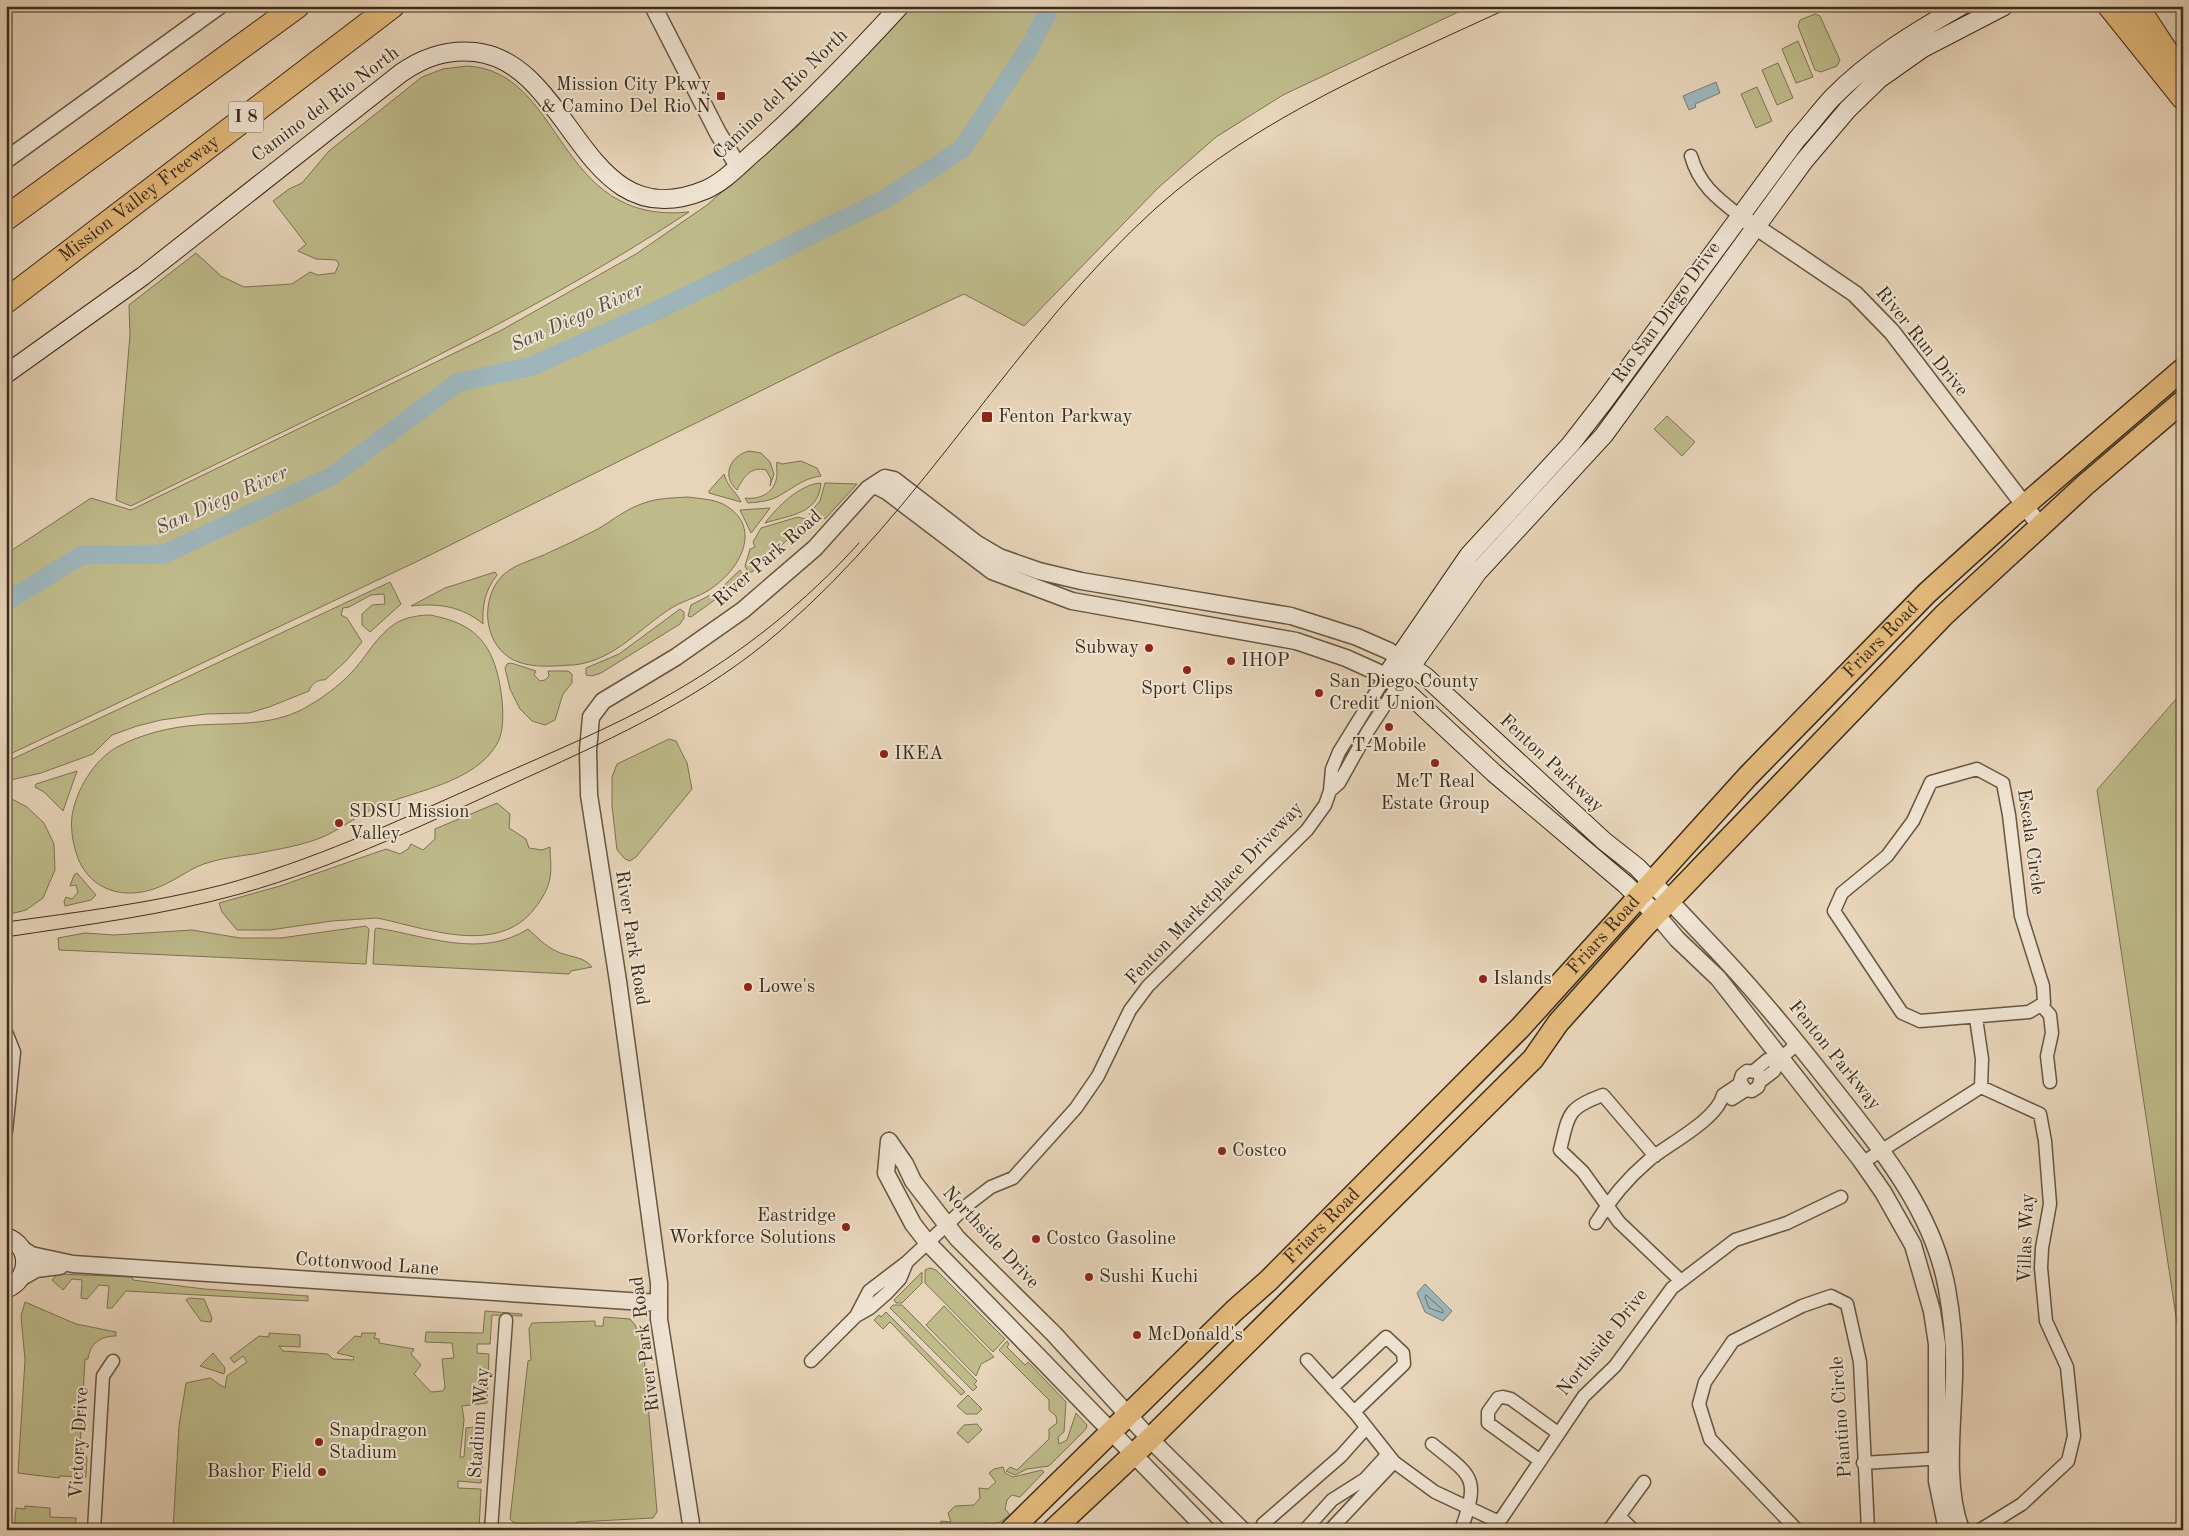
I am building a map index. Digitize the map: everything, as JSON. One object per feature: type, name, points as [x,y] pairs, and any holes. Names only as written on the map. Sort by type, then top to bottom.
[{"type":"highway","points":[[6,218],[297,6]]},
{"type":"highway","name":"Mission Valley Freeway","points":[[6,301],[392,6]]},
{"type":"highway","points":[[2110,6],[2183,97]]},
{"type":"highway","points":[[2136,6],[2183,77]]},
{"type":"highway","name":"Friars Road","points":[[1011,1530],[1235,1310],[1268,1281],[1513,1035],[1748,776],[1927,594],[2024,505],[2183,369]]},
{"type":"highway","name":"Friars Road","points":[[1053,1530],[1150,1439],[1533,1059],[1558,1023],[1662,907],[1944,615],[2183,401]]},
{"type":"main road","name":"Camino del Rio North","points":[[6,374],[143,276],[416,63],[452,51],[481,53],[514,65],[541,90],[585,152],[605,174],[641,194],[656,198],[690,194],[720,182],[794,116],[900,6]]},
{"type":"main road","name":"Rio San Diego Drive","points":[[1392,680],[1469,555],[1588,421],[1797,140],[1832,98],[1873,62],[1921,28],[1961,6]]},
{"type":"main road","name":"Rio San Diego Drive","points":[[1404,662],[1477,573],[1604,435],[1804,161],[1848,109],[1879,79],[1923,48],[2004,6]]},
{"type":"main road","points":[[1588,421],[1604,435]]},
{"type":"main road","name":"Fenton Parkway","points":[[1404,662],[1426,677],[1604,841],[1636,867],[1646,890]]},
{"type":"main road","name":"Fenton Parkway","points":[[1392,680],[1494,773],[1646,890],[1662,907]]},
{"type":"main road","points":[[6,1303],[26,1260],[12,1240]]},
{"type":"street","points":[[6,160],[219,6]]},
{"type":"street","points":[[653,6],[718,133],[738,166]]},
{"type":"street","points":[[1692,156],[1703,184],[1714,196],[1740,216]]},
{"type":"street","name":"River Run Drive","points":[[1740,216],[1855,294],[1892,332],[2041,527]]},
{"type":"street","name":"Fenton Parkway","points":[[1392,680],[1346,658],[1296,641],[1072,601],[992,571],[888,492],[875,485],[885,478],[894,480],[976,544],[999,557],[1039,571],[1081,582],[1291,616],[1357,637],[1389,651],[1404,662]]},
{"type":"street","name":"River Park Road","points":[[692,1530],[659,1319],[659,1283],[618,981],[589,794],[588,750],[591,717],[604,701],[676,657],[743,610],[815,548],[875,485]]},
{"type":"street","points":[[926,521],[937,521],[952,525]]},
{"type":"street","name":"Fenton Marketplace Driveway","points":[[811,1361],[856,1316],[870,1291],[907,1262],[946,1224],[991,1187],[1013,1178],[1076,1108],[1098,1076],[1130,1010],[1148,986],[1307,830],[1324,805],[1330,791],[1332,769],[1339,752],[1392,680]]},
{"type":"street","name":"Fenton Marketplace Driveway","points":[[1330,791],[1339,783],[1368,731],[1392,680]]},
{"type":"street","name":"Escala Circle","points":[[1977,769],[2003,783],[2009,815],[2021,916],[2042,986],[2044,1004],[2029,1012],[1976,1018],[1920,1021],[1902,1013],[1834,910],[1842,893],[1886,856],[1913,821],[1931,782],[1977,769]]},
{"type":"street","name":"Fenton Parkway","points":[[1662,907],[1740,976],[1798,1043],[1881,1150],[1918,1208],[1938,1255],[1947,1288],[1952,1328],[1954,1374],[1945,1458],[1938,1481],[1947,1530]]},
{"type":"street","name":"Fenton Parkway","points":[[1662,907],[1677,939],[1718,978],[1862,1163],[1900,1221],[1913,1245],[1922,1270],[1932,1311],[1937,1344],[1945,1458],[1953,1484],[1961,1530]]},
{"type":"street","points":[[2041,1005],[2050,1015],[2051,1044],[2047,1056],[2050,1082]]},
{"type":"street","points":[[1862,1163],[1981,1087],[1982,1059],[1976,1018]]},
{"type":"street","points":[[6,1032],[14,1052],[6,1131]]},
{"type":"street","points":[[1743,1086],[1740,1078],[1744,1072],[1757,1076],[1774,1071],[1780,1059],[1798,1043]]},
{"type":"street","points":[[1743,1086],[1756,1090],[1757,1076]]},
{"type":"street","points":[[1596,1223],[1607,1205],[1655,1156],[1703,1120],[1721,1103],[1729,1102],[1743,1086]]},
{"type":"street","points":[[1812,1101],[1831,1086]]},
{"type":"street","name":"Villas Way","points":[[1980,1530],[2022,1504],[2068,1461],[2074,1436],[2067,1367],[2046,1321],[2041,1258],[2050,1204],[2045,1141],[2040,1114],[1981,1087]]},
{"type":"street","points":[[1655,1156],[1603,1095],[1580,1104],[1568,1119],[1560,1150],[1583,1172],[1619,1222],[1681,1281]]},
{"type":"street","name":"Northside Drive","points":[[1207,1530],[1132,1456],[1036,1352],[927,1242],[912,1224],[886,1172],[889,1141],[905,1164],[913,1181],[946,1224],[1054,1334],[1150,1439],[1242,1530]]},
{"type":"street","name":"Northside Drive","points":[[1307,1360],[1354,1412],[1390,1459],[1434,1492],[1498,1526],[1539,1460],[1584,1396],[1615,1366],[1672,1288],[1735,1240],[1787,1223],[1841,1197]]},
{"type":"street","name":"Cottonwood Lane","points":[[12,1240],[31,1256],[72,1264],[659,1303]]},
{"type":"street","name":"Cottonwood Lane","points":[[14,1284],[36,1269],[72,1264]]},
{"type":"street","name":"Piantino Circle","points":[[1797,1530],[1710,1439],[1699,1404],[1705,1382],[1733,1341],[1802,1306],[1831,1296],[1847,1304],[1860,1362],[1863,1463],[1868,1530]]},
{"type":"street","name":"Stadium Way","points":[[491,1530],[506,1320]]},
{"type":"street","points":[[1332,1388],[1386,1337],[1403,1354],[1404,1364],[1354,1412]]},
{"type":"street","name":"Victory Drive","points":[[94,1530],[103,1376],[113,1361]]},
{"type":"street","points":[[1539,1460],[1488,1423],[1488,1412],[1498,1398],[1512,1399],[1558,1433]]},
{"type":"street","points":[[1263,1524],[1341,1456],[1366,1428]]},
{"type":"street","points":[[1432,1444],[1463,1469],[1471,1480],[1473,1492],[1461,1530]]},
{"type":"street","points":[[1863,1463],[1945,1458]]},
{"type":"street","points":[[1305,1530],[1332,1500],[1365,1479],[1390,1459]]},
{"type":"street","points":[[1330,1530],[1363,1495],[1390,1459]]},
{"type":"street","points":[[1609,1530],[1644,1482]]},
{"type":"street","points":[[1352,1486],[1362,1489],[1363,1495]]},
{"type":"street","points":[[1619,1516],[1633,1530]]},
{"type":"shaded area","points":[[910,6],[1471,6],[1283,95],[1216,137],[1158,188],[1024,326],[964,294],[835,354],[420,560],[6,756],[6,554],[91,498],[131,510],[500,331],[636,254],[707,205],[798,126]]},
{"type":"shaded area","points":[[1815,14],[1820,16],[1840,60],[1837,66],[1821,72],[1815,70],[1798,26],[1800,20]]},
{"type":"shaded area","points":[[1798,41],[1813,77],[1796,83],[1782,49]]},
{"type":"shaded area","points":[[1778,63],[1793,98],[1777,105],[1762,70]]},
{"type":"shaded area","points":[[467,66],[499,74],[524,93],[586,173],[612,196],[645,210],[689,212],[554,294],[414,367],[131,506],[116,500],[130,335],[129,305],[196,253],[221,276],[244,287],[292,284],[310,272],[318,275],[335,273],[339,264],[336,260],[316,259],[298,251],[306,244],[273,201],[289,189],[302,183],[329,151],[422,77],[443,69]]},
{"type":"shaded area","points":[[1757,87],[1772,121],[1756,128],[1741,94]]},
{"type":"shaded area","points":[[1667,416],[1695,442],[1682,456],[1654,429]]},
{"type":"shaded area","points":[[749,451],[761,453],[770,462],[774,474],[770,486],[771,479],[766,470],[760,469],[751,471],[737,490],[732,485],[729,479],[730,467],[737,457]]},
{"type":"shaded area","points":[[801,461],[817,468],[821,476],[805,480],[774,498],[748,503],[745,498],[757,498],[767,494],[774,486],[777,462],[782,464]]},
{"type":"shaded area","points":[[724,474],[728,483],[741,502],[709,493]]},
{"type":"shaded area","points":[[821,483],[815,501],[802,512],[765,523],[782,504],[797,492],[813,484]]},
{"type":"shaded area","points":[[825,483],[857,484],[825,519],[809,514],[820,501]]},
{"type":"shaded area","points":[[688,497],[724,504],[738,516],[743,526],[745,537],[739,558],[733,568],[716,585],[706,592],[673,607],[614,650],[588,662],[549,666],[525,664],[510,658],[501,650],[494,641],[490,630],[488,606],[496,584],[503,575],[520,565],[598,529],[637,505],[660,499]]},
{"type":"shaded area","points":[[770,508],[752,532],[751,533],[740,510]]},
{"type":"shaded area","points":[[798,517],[809,520],[752,572],[748,572],[745,566],[750,549],[755,547],[753,542],[761,528]]},
{"type":"shaded area","points":[[740,570],[743,576],[741,581],[691,617],[688,616],[691,605],[718,591]]},
{"type":"shaded area","points":[[495,572],[497,575],[485,598],[483,624],[467,613],[449,607],[411,606],[445,588]]},
{"type":"shaded area","points":[[390,582],[401,604],[370,632],[362,625],[362,614],[372,605],[385,604],[384,594],[371,595],[349,607],[343,608],[341,615],[347,618],[362,642],[346,661],[325,680],[320,680],[311,686],[309,691],[249,713],[206,714],[161,720],[137,726],[112,735],[93,754],[41,773],[6,781],[6,762]]},
{"type":"shaded area","points":[[680,609],[684,612],[684,618],[680,624],[601,673],[592,676],[586,675],[586,668],[619,654]]},
{"type":"shaded area","points":[[430,615],[454,622],[473,632],[487,648],[497,672],[503,709],[500,737],[487,757],[474,768],[444,784],[379,806],[325,836],[290,847],[210,862],[148,891],[126,893],[115,891],[105,888],[88,875],[81,865],[75,847],[72,834],[72,816],[77,796],[87,777],[109,753],[136,738],[167,729],[198,725],[252,723],[278,718],[303,709],[341,683],[383,633],[391,627],[408,618]]},
{"type":"shaded area","points":[[511,663],[536,671],[534,675],[540,681],[545,680],[549,676],[548,671],[568,671],[572,674],[572,683],[563,694],[555,720],[545,725],[532,721],[520,709],[510,689],[505,668],[507,664]]},
{"type":"shaded area","points":[[2183,691],[2183,1363],[2097,790]]},
{"type":"shaded area","points":[[669,739],[676,741],[687,763],[692,789],[636,857],[630,861],[625,859],[617,850],[612,806],[612,777],[617,764]]},
{"type":"shaded area","points":[[77,771],[63,811],[44,792],[35,787],[36,784]]},
{"type":"shaded area","points":[[8,797],[27,807],[44,823],[54,844],[55,870],[43,898],[26,910],[6,915],[6,798]]},
{"type":"shaded area","points":[[497,803],[510,814],[509,828],[526,839],[529,848],[542,850],[550,847],[551,862],[549,882],[538,905],[520,923],[502,932],[482,935],[460,935],[377,918],[332,921],[270,930],[237,930],[222,912],[219,903],[280,886],[386,849],[400,854],[408,849],[411,844],[423,850],[435,839],[435,829]]},
{"type":"shaded area","points":[[77,873],[96,895],[91,900],[65,906],[64,901],[66,897],[72,899],[78,892],[76,885],[70,886],[74,875]]},
{"type":"shaded area","points":[[366,926],[369,929],[366,964],[59,950],[58,938],[85,933],[114,935],[192,930],[240,938],[281,938]]},
{"type":"shaded area","points":[[375,929],[434,940],[473,944],[492,943],[510,938],[528,929],[552,949],[585,961],[592,967],[571,971],[569,974],[373,964]]},
{"type":"shaded area","points":[[930,1268],[936,1270],[1005,1339],[993,1352],[925,1283],[925,1270]]},
{"type":"shaded area","points":[[922,1272],[922,1283],[902,1303],[896,1303],[894,1300]]},
{"type":"shaded area","points":[[58,1274],[132,1277],[133,1280],[204,1289],[308,1296],[308,1301],[126,1291],[112,1308],[107,1308],[109,1286],[99,1285],[87,1299],[81,1298],[82,1280],[72,1279],[63,1290],[52,1280]]},
{"type":"shaded area","points":[[189,1298],[204,1299],[212,1318],[211,1322],[201,1321],[186,1300]]},
{"type":"shaded area","points":[[25,1302],[76,1324],[116,1332],[116,1336],[106,1337],[97,1342],[91,1349],[88,1359],[85,1359],[80,1449],[84,1450],[87,1459],[86,1477],[59,1476],[59,1478],[18,1473],[25,1360],[21,1316]]},
{"type":"shaded area","points":[[893,1305],[902,1305],[977,1381],[974,1384],[977,1387],[973,1391],[890,1308]]},
{"type":"shaded area","points":[[944,1306],[994,1357],[981,1364],[976,1376],[926,1325]]},
{"type":"shaded area","name":"Snapdragon Stadium","points":[[485,1311],[522,1314],[522,1316],[492,1315],[490,1344],[477,1344],[477,1353],[489,1354],[487,1403],[462,1406],[464,1420],[460,1457],[464,1457],[466,1428],[485,1426],[481,1483],[458,1481],[458,1488],[481,1489],[479,1530],[173,1530],[179,1426],[186,1383],[210,1378],[225,1388],[227,1376],[247,1362],[243,1356],[234,1363],[230,1358],[259,1336],[269,1337],[269,1333],[300,1335],[300,1347],[279,1346],[283,1351],[328,1354],[333,1359],[353,1360],[354,1357],[337,1353],[355,1336],[361,1337],[362,1333],[376,1333],[374,1338],[379,1339],[379,1343],[414,1349],[411,1354],[421,1365],[414,1374],[431,1392],[443,1391],[445,1387],[442,1359],[454,1358],[452,1343],[425,1342],[426,1332],[483,1333]]},
{"type":"shaded area","points":[[886,1312],[965,1392],[961,1395],[890,1322],[883,1329],[874,1320]]},
{"type":"shaded area","points":[[604,1317],[630,1319],[635,1325],[643,1343],[657,1512],[653,1518],[577,1522],[575,1527],[514,1523],[510,1519],[528,1361],[531,1360],[529,1329],[532,1323],[595,1321],[595,1326],[603,1326]]},
{"type":"shaded area","points":[[1007,1341],[1009,1344],[1007,1347],[1025,1365],[1028,1362],[1066,1402],[1064,1432],[1058,1437],[1059,1444],[1067,1440],[1076,1413],[1087,1425],[1086,1429],[1049,1466],[1027,1469],[1015,1475],[1006,1471],[1010,1467],[1017,1470],[1049,1439],[1049,1429],[1057,1423],[1056,1416],[1049,1410],[1049,1400],[999,1350]]},
{"type":"shaded area","points":[[213,1353],[225,1368],[224,1374],[200,1366]]},
{"type":"shaded area","points":[[968,1395],[982,1409],[977,1414],[966,1414],[957,1406]]},
{"type":"shaded area","points":[[977,1424],[982,1430],[968,1443],[957,1433],[964,1425]]},
{"type":"shaded area","points":[[1003,1467],[1005,1473],[1013,1477],[1042,1470],[1044,1472],[1020,1497],[1012,1495],[1007,1500],[1005,1509],[1010,1515],[1000,1522],[989,1525],[986,1523],[981,1530],[940,1530],[941,1521],[951,1522],[948,1513],[955,1506],[974,1505],[980,1498],[979,1488],[988,1489],[996,1482],[989,1473],[994,1469]]},
{"type":"shaded area","points":[[25,1506],[50,1508],[50,1517],[76,1518],[75,1530],[14,1530],[16,1508],[25,1509]]},
{"type":"water","points":[[1716,82],[1720,93],[1695,104],[1696,107],[1689,110],[1683,96]]},
{"type":"water","points":[[1425,1284],[1452,1311],[1443,1321],[1425,1312],[1417,1293]]},
{"type":"waterway","name":"San Diego River","points":[[6,602],[82,555],[164,554],[332,476],[457,383],[532,366],[660,309],[885,199],[962,149],[1029,48],[1051,6]]},
{"type":"tram line","points":[[6,937],[182,908],[240,894],[314,870],[422,826],[562,762],[628,730],[691,695],[722,675],[780,631],[832,583],[880,531],[925,477],[1059,310],[1106,257],[1156,208],[1196,175],[1238,145],[1282,119],[1373,71],[1513,6]]},
{"type":"tram line","points":[[6,922],[169,897],[222,885],[288,865],[414,814],[601,730],[700,677],[749,643],[795,606],[839,565],[859,543]]},
{"type":"place","name":"Mission City Pkwy & Camino Del Rio N","points":[[721,96]]},
{"type":"place","name":"Fenton Parkway","points":[[987,417]]},
{"type":"place","name":"Subway","points":[[1149,648]]},
{"type":"place","name":"IHOP","points":[[1231,661]]},
{"type":"place","name":"Sport Clips","points":[[1187,670]]},
{"type":"place","name":"San Diego County Credit Union","points":[[1319,693]]},
{"type":"place","name":"T-Mobile","points":[[1389,727]]},
{"type":"place","name":"IKEA","points":[[884,754]]},
{"type":"place","name":"McT Real Estate Group","points":[[1435,763]]},
{"type":"place","name":"SDSU Mission Valley","points":[[339,823]]},
{"type":"place","name":"Islands","points":[[1483,979]]},
{"type":"place","name":"Lowe's","points":[[748,987]]},
{"type":"place","name":"Costco","points":[[1222,1151]]},
{"type":"place","name":"Eastridge Workforce Solutions","points":[[846,1227]]},
{"type":"place","name":"Costco Gasoline","points":[[1036,1239]]},
{"type":"place","name":"Sushi Kuchi","points":[[1089,1277]]},
{"type":"place","name":"McDonald's","points":[[1137,1335]]},
{"type":"place","name":"Snapdragon Stadium","points":[[319,1442]]},
{"type":"place","name":"Bashor Field","points":[[322,1472]]}]
